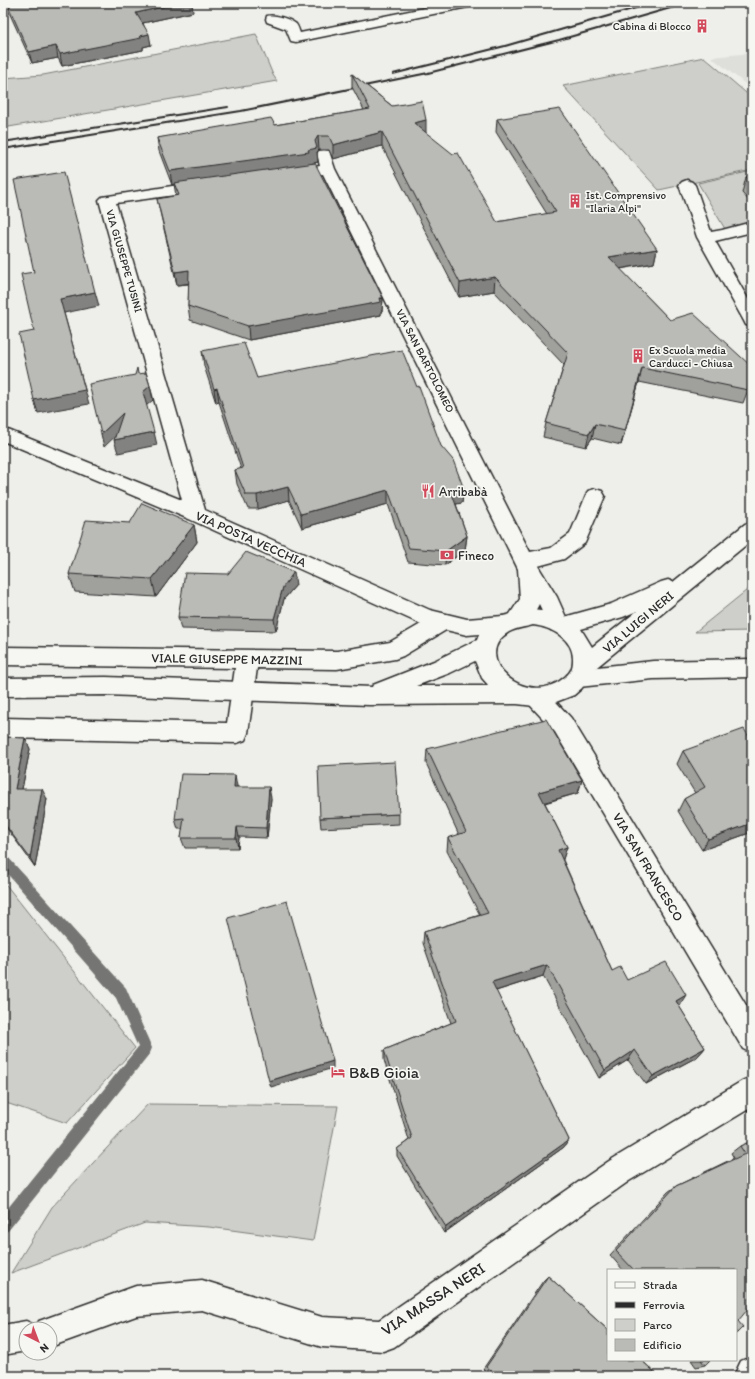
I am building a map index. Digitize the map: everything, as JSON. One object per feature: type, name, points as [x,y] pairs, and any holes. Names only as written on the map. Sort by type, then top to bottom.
[{"type":"street","points":[[271,16],[291,27],[296,38],[468,3]]},
{"type":"street","name":"VIA SAN BARTOLOMEO","points":[[273,176],[326,161],[526,564],[547,597],[561,625]]},
{"type":"street","name":"VIA GIUSEPPE TUSINI","points":[[196,514],[107,200],[218,184]]},
{"type":"street","points":[[687,185],[705,237],[752,321]]},
{"type":"street","points":[[705,237],[752,227]]},
{"type":"street","name":"VIA POSTA VECCHIA","points":[[3,434],[196,514],[426,617],[467,627],[510,621]]},
{"type":"street","points":[[528,696],[502,686],[490,674],[484,660],[485,646],[491,634],[510,621],[531,600],[526,564],[557,554],[578,538],[595,496]]},
{"type":"street","name":"VIA LUIGI NERI","points":[[582,672],[691,578],[752,529]]},
{"type":"street","name":"VIA LUIGI NERI","points":[[561,625],[616,611],[691,578]]},
{"type":"street","points":[[3,687],[106,686],[369,696],[528,696],[560,694],[582,672],[584,654],[579,643],[561,625],[546,619],[533,617],[510,621]]},
{"type":"street","name":"VIALE GIUSEPPE MAZZINI","points":[[3,656],[337,660],[395,650],[442,622]]},
{"type":"street","points":[[369,696],[442,667],[485,646]]},
{"type":"street","points":[[3,728],[237,732],[248,659]]},
{"type":"street","points":[[582,672],[752,668]]},
{"type":"street","name":"VIA SAN FRANCESCO","points":[[528,696],[563,725],[752,1040]]},
{"type":"street","name":"VIA MASSA NERI","points":[[58,1329],[136,1301],[202,1295],[322,1332],[383,1336],[619,1171],[752,1091]]},
{"type":"street","points":[[3,1340],[18,1337]]},
{"type":"street","points":[[750,1376],[752,1372]]},
{"type":"shaded area","points":[[752,53],[752,89],[711,57]]},
{"type":"green space","points":[[256,34],[273,75],[277,81],[3,128],[3,78],[43,75]]},
{"type":"green space","points":[[704,57],[752,98],[752,170],[659,190],[563,86]]},
{"type":"green space","points":[[752,171],[752,222],[725,229],[698,183]]},
{"type":"green space","points":[[752,586],[752,631],[695,632]]},
{"type":"green space","points":[[3,881],[135,1048],[67,1123],[3,1102]]},
{"type":"green space","points":[[148,1104],[338,1106],[313,1241],[209,1227],[145,1223],[11,1273],[52,1207]]},
{"type":"building","points":[[7,3],[180,3],[136,13],[149,34],[140,36],[141,38],[60,54],[56,46],[29,52]]},
{"type":"building","points":[[352,74],[392,106],[422,101],[426,120],[414,123],[453,154],[458,153],[497,222],[556,212],[497,119],[560,109],[657,249],[609,257],[670,320],[693,313],[752,367],[748,390],[642,368],[625,431],[595,424],[589,434],[546,423],[568,353],[495,277],[460,283],[382,132],[333,145],[329,136],[318,136],[315,141],[317,148],[308,150],[309,152],[170,171],[157,138],[271,118],[275,125],[370,109]]},
{"type":"building","points":[[315,163],[383,298],[380,298],[381,302],[248,326],[188,306],[189,270],[175,272],[157,199],[179,195],[174,183]]},
{"type":"building","points":[[64,172],[95,292],[60,299],[85,390],[34,400],[19,334],[34,331],[21,274],[34,272],[14,180]]},
{"type":"building","points":[[752,175],[752,183],[746,177]]},
{"type":"building","points":[[244,343],[257,378],[402,350],[417,387],[419,386],[441,446],[453,460],[464,489],[451,491],[467,536],[446,551],[409,548],[388,490],[301,514],[288,487],[257,495],[246,495],[235,470],[243,468],[217,388],[214,389],[202,351]]},
{"type":"building","points":[[137,368],[138,374],[146,373],[150,386],[143,392],[154,432],[114,440],[123,413],[101,434],[89,384],[135,375]]},
{"type":"building","points":[[142,503],[194,525],[152,579],[69,574],[86,520],[130,523]]},
{"type":"building","points":[[246,552],[294,572],[283,587],[274,619],[178,617],[185,573],[228,574]]},
{"type":"building","points":[[546,719],[582,780],[539,792],[567,847],[558,850],[612,971],[620,967],[627,980],[666,962],[686,995],[676,1001],[705,1048],[653,1076],[635,1050],[605,1070],[547,965],[492,982],[569,1140],[446,1227],[397,1149],[412,1138],[384,1050],[456,1021],[424,932],[488,913],[448,838],[466,832],[427,749]]},
{"type":"building","points":[[744,729],[752,741],[752,823],[708,839],[684,799],[705,787],[683,751]]},
{"type":"building","points":[[3,737],[25,738],[15,789],[42,789],[30,858],[3,822]]},
{"type":"building","points":[[395,762],[399,814],[320,818],[318,766]]},
{"type":"building","points":[[181,774],[235,775],[234,787],[269,787],[266,828],[237,827],[236,838],[181,838],[184,818],[175,819]]},
{"type":"building","points":[[287,901],[333,1061],[269,1081],[228,918]]},
{"type":"building","points":[[752,1141],[752,1304],[738,1321],[743,1327],[737,1333],[737,1269],[633,1269],[616,1251],[676,1186],[745,1154],[740,1146]]},
{"type":"building","points":[[548,1276],[607,1329],[607,1361],[642,1361],[659,1376],[496,1376],[486,1367]]},
{"type":"building","points":[[702,1361],[709,1361],[705,1365]]},
{"type":"waterway","points":[[3,860],[121,993],[145,1048],[3,1226]]},
{"type":"railway","points":[[393,74],[505,46],[653,3]]},
{"type":"railway","points":[[3,149],[241,111],[428,73],[559,40],[688,3]]},
{"type":"railway","points":[[3,142],[228,107]]},
{"type":"place","name":"Cabina di Blocco","points":[[702,26]]},
{"type":"place","name":"Ist. Comprensivo \"Ilaria Alpi\"","points":[[575,201]]},
{"type":"place","name":"Ex Scuola media Carducci - Chiusa","points":[[638,356]]},
{"type":"place","name":"Arribabà","points":[[428,491]]},
{"type":"place","name":"Fineco","points":[[447,555]]},
{"type":"place","name":"B&B Gioia","points":[[338,1072]]}]
